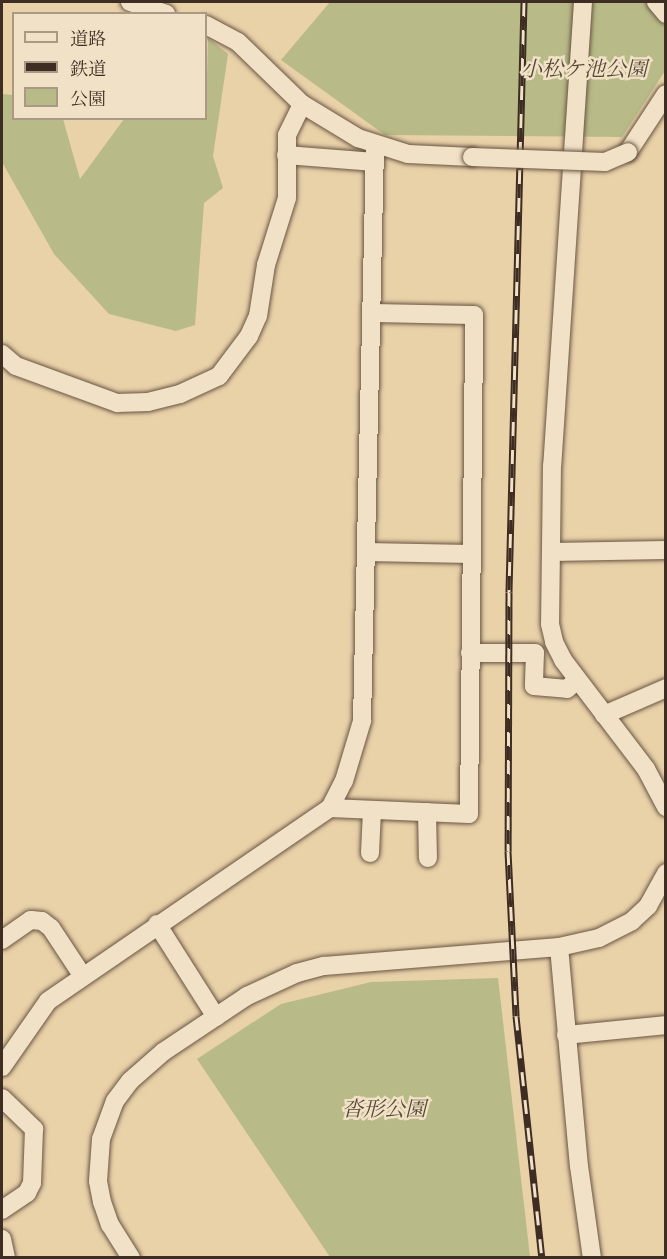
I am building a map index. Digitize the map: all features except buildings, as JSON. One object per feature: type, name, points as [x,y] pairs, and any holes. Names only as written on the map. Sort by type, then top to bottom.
[{"type":"street","points":[[130,2],[160,12]]},
{"type":"street","points":[[583,2],[552,465],[551,552],[554,642],[577,680],[646,769],[666,807]]},
{"type":"street","points":[[656,2],[666,14]]},
{"type":"street","points":[[207,26],[238,42],[302,104],[375,154]]},
{"type":"street","points":[[286,155],[408,154],[606,162],[628,152],[666,94]]},
{"type":"street","points":[[2,354],[16,366],[117,403],[148,402],[180,394],[219,376],[234,359],[258,316],[266,265],[287,198],[286,155],[290,126],[302,104]]},
{"type":"street","points":[[2,1066],[48,1001],[82,975],[330,808],[344,781],[362,721],[375,154]]},
{"type":"street","points":[[330,808],[469,814],[474,315],[371,313]]},
{"type":"street","points":[[551,552],[666,550]]},
{"type":"street","points":[[366,552],[471,554]]},
{"type":"street","points":[[470,653],[535,652],[534,686],[567,689],[577,680]]},
{"type":"street","points":[[604,715],[666,688]]},
{"type":"street","points":[[370,853],[372,810]]},
{"type":"street","points":[[428,812],[428,858]]},
{"type":"street","points":[[130,1257],[110,1224],[100,1191],[98,1161],[107,1121],[115,1101],[143,1067],[216,1017],[272,983],[324,966],[559,946],[599,938],[632,921],[648,906],[666,873]]},
{"type":"street","points":[[2,940],[31,920],[42,921],[51,928],[82,975]]},
{"type":"street","points":[[157,924],[216,1017]]},
{"type":"street","points":[[559,946],[566,1035],[592,1257]]},
{"type":"street","points":[[566,1035],[666,1024]]},
{"type":"street","points":[[2,1098],[34,1129],[32,1183],[27,1193],[2,1210]]},
{"type":"street","points":[[2,1239],[6,1257]]},
{"type":"green space","name":"小松ケ池公園","points":[[330,2],[665,2],[665,71],[622,137],[385,135],[281,60]]},
{"type":"green space","points":[[208,38],[228,54],[213,156],[223,188],[204,203],[195,325],[176,331],[109,314],[54,254],[2,162],[2,94],[12,95],[12,120],[63,120],[80,179],[123,120],[207,120]]},
{"type":"green space","name":"沓形公園","points":[[498,978],[530,1257],[330,1257],[197,1059],[281,1004],[371,982]]},
{"type":"railway","points":[[524,2],[509,592],[508,851],[516,1016],[542,1258]]}]
